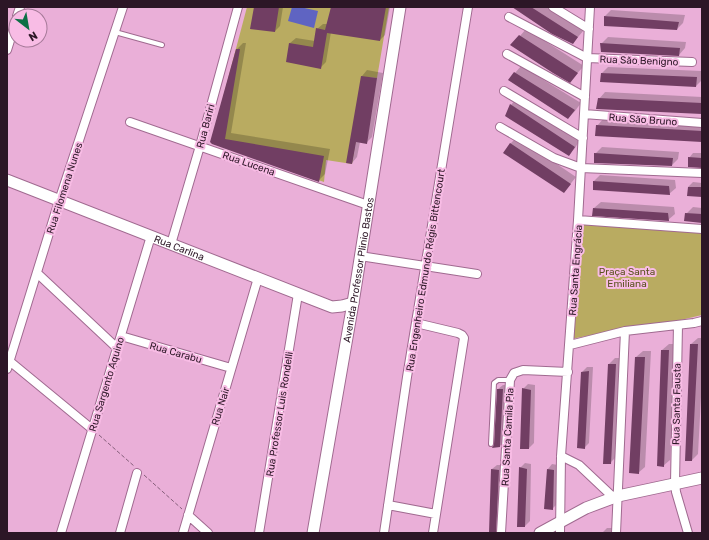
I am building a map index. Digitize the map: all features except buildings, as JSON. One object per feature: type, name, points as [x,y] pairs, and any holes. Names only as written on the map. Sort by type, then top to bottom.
[{"type":"street","name":"Rua Filomena Nunes","points":[[8,363],[59,201],[123,7]]},
{"type":"street","name":"Rua Bariri","points":[[171,244],[200,146],[238,7]]},
{"type":"street","name":"Avenida Professor Plinio Bastos","points":[[313,533],[353,303],[400,7]]},
{"type":"street","name":"Rua Engenheiro Edmundo Régis Bittencourt","points":[[384,533],[416,323],[468,7]]},
{"type":"street","points":[[553,7],[589,29]]},
{"type":"street","name":"Rua Santa Engrácia","points":[[560,533],[561,456],[570,345],[590,7]]},
{"type":"street","points":[[509,17],[587,58]]},
{"type":"street","points":[[507,54],[585,97]]},
{"type":"street","name":"Rua São Benigno","points":[[587,58],[692,62]]},
{"type":"street","points":[[504,91],[583,138]]},
{"type":"street","name":"Rua São Bruno","points":[[584,114],[702,123]]},
{"type":"street","name":"Rua Lucena","points":[[130,122],[368,204]]},
{"type":"street","points":[[500,127],[554,158],[581,168],[702,173]]},
{"type":"street","name":"Rua Carlina","points":[[7,180],[332,307],[353,303]]},
{"type":"street","points":[[578,220],[702,229]]},
{"type":"street","name":"Rua Sargento Aquino","points":[[61,533],[150,236]]},
{"type":"street","points":[[360,256],[477,274]]},
{"type":"street","points":[[37,273],[117,348]]},
{"type":"street","name":"Rua Nair","points":[[183,533],[258,278]]},
{"type":"street","name":"Rua Professor Luis Rondelli","points":[[259,533],[298,294]]},
{"type":"street","points":[[570,345],[625,331],[702,321]]},
{"type":"street","points":[[416,323],[458,333],[464,338],[433,533]]},
{"type":"street","name":"Rua Santa Fausta","points":[[678,325],[675,483],[676,493],[688,533]]},
{"type":"street","points":[[616,533],[616,497],[625,331]]},
{"type":"street","name":"Rua Carabu","points":[[120,336],[231,368]]},
{"type":"street","points":[[8,363],[92,429]]},
{"type":"street","name":"Rua Santa Camila Pia","points":[[501,533],[510,380],[514,373],[524,370],[568,372]]},
{"type":"street","points":[[561,456],[574,462],[616,497]]},
{"type":"street","points":[[120,533],[137,473]]},
{"type":"street","points":[[540,533],[586,508],[616,497],[702,478]]},
{"type":"street","points":[[388,505],[436,514]]},
{"type":"street","points":[[188,514],[208,533]]},
{"type":"lane","points":[[115,32],[162,45]]},
{"type":"lane","points":[[490,444],[494,383],[498,380],[510,380]]},
{"type":"green space","points":[[247,7],[389,7],[377,78],[366,77],[352,164],[326,160],[324,182],[211,143]]},
{"type":"green space","name":"Praça Santa Emiliana","points":[[581,223],[702,231],[702,315],[672,322],[643,325],[571,339]]},
{"type":"shaded area","points":[[292,7],[300,7],[318,11],[314,28],[288,21]]}]
